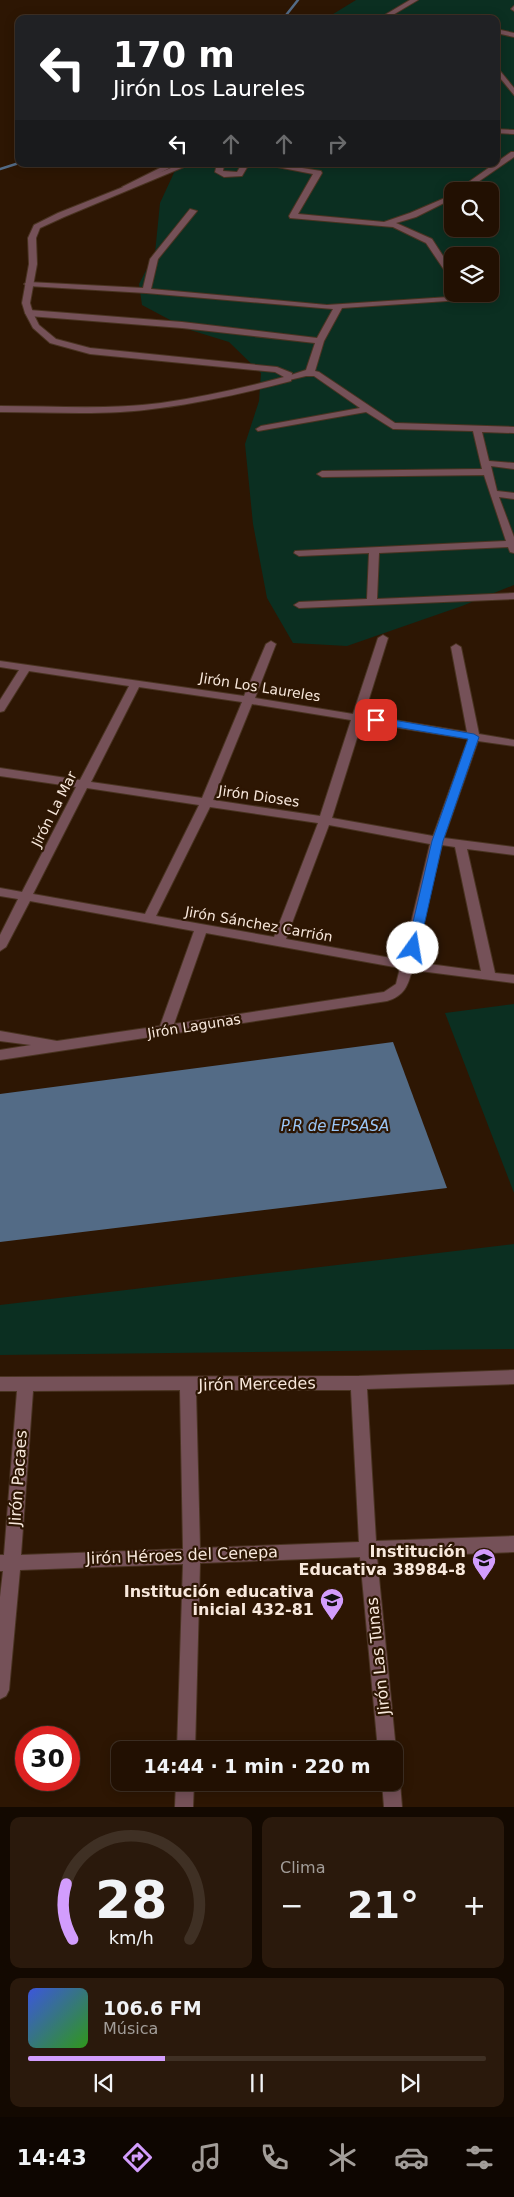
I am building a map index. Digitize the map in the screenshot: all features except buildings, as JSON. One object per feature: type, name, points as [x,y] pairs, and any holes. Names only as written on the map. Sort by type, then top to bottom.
[{"type":"street","points":[[388,15],[415,0]]},
{"type":"street","points":[[500,32],[514,35]]},
{"type":"street","points":[[500,74],[514,93]]},
{"type":"street","points":[[500,132],[514,132]]},
{"type":"street","points":[[500,164],[514,154]]},
{"type":"street","points":[[167,167],[37,227],[32,238],[33,264],[26,303],[36,326],[53,341],[68,346],[100,352],[264,368],[285,372],[289,375],[288,379]]},
{"type":"street","points":[[110,194],[145,182],[179,167]]},
{"type":"street","points":[[220,167],[219,172],[229,176],[239,174],[243,167]]},
{"type":"street","points":[[292,167],[317,172],[318,174],[293,216],[348,222],[387,223],[413,216],[444,200]]},
{"type":"street","points":[[473,182],[495,167]]},
{"type":"street","points":[[146,292],[154,258],[192,210]]},
{"type":"street","points":[[387,223],[429,242],[444,263]]},
{"type":"street","points":[[28,284],[338,308],[444,300]]},
{"type":"street","points":[[310,372],[320,341],[338,308]]},
{"type":"street","points":[[29,313],[182,325],[320,341]]},
{"type":"street","points":[[0,409],[104,409],[159,406],[238,392],[310,372],[320,376],[393,426],[514,430]]},
{"type":"street","points":[[261,429],[367,409]]},
{"type":"street","points":[[299,553],[513,547],[510,528],[493,493],[476,430]]},
{"type":"street","points":[[322,474],[514,466]]},
{"type":"street","points":[[493,493],[514,496]]},
{"type":"street","points":[[372,602],[374,550]]},
{"type":"street","points":[[299,605],[514,596]]},
{"type":"street","points":[[278,942],[325,820],[356,717],[383,638]]},
{"type":"street","points":[[148,920],[206,803],[271,644]]},
{"type":"street","points":[[407,965],[437,841],[474,737],[456,647]]},
{"type":"street","name":"Jirón Los Laureles","points":[[0,664],[248,700],[514,742]]},
{"type":"street","points":[[0,709],[26,668]]},
{"type":"street","name":"Jirón La Mar","points":[[0,947],[136,684]]},
{"type":"street","name":"Jirón Dioses","points":[[0,772],[325,820],[437,841],[514,851]]},
{"type":"street","points":[[460,844],[489,977]]},
{"type":"street","name":"Jirón Sánchez Carrión","points":[[0,892],[407,965],[514,979]]},
{"type":"street","points":[[165,1030],[201,929]]},
{"type":"street","name":"Jirón Lagunas","points":[[0,1055],[387,996],[397,991],[402,985],[407,965]]},
{"type":"street","points":[[0,1036],[64,1046]]},
{"type":"street","name":"Jirón Mercedes","points":[[0,1384],[25,1386],[359,1383],[514,1377]]},
{"type":"street","name":"Jirón Las Tunas","points":[[359,1383],[368,1548],[387,1741]]},
{"type":"street","points":[[186,1741],[192,1554],[188,1385]]},
{"type":"street","name":"Jirón Pacaes","points":[[0,1690],[6,1562],[25,1386]]},
{"type":"street","name":"Jirón Héroes del Cenepa","points":[[6,1562],[514,1544]]},
{"type":"street","points":[[184,1807],[185,1791]]},
{"type":"street","points":[[392,1791],[393,1807]]},
{"type":"green space","points":[[356,0],[514,0],[514,585],[462,606],[347,646],[293,643],[267,598],[253,524],[245,444],[259,401],[261,373],[229,342],[187,329],[142,305],[139,284],[155,253],[160,203],[177,167],[500,167],[500,15],[332,15]]},
{"type":"green space","points":[[514,1004],[514,1193],[445,1013]]},
{"type":"green space","points":[[514,1244],[514,1349],[0,1355],[0,1305]]},
{"type":"water","name":"P.R de EPSASA","points":[[393,1042],[447,1188],[0,1242],[0,1094]]},
{"type":"waterway","points":[[286,15],[298,0]]},
{"type":"waterway","points":[[0,169],[15,164]]},
{"type":"place","name":"Institución Educativa 38984-8","points":[[484,1581]]},
{"type":"place","name":"Institución educativa inicial 432-81","points":[[332,1621]]},
{"type":"route","points":[[376,720],[474,737],[437,841],[413,948]]}]
